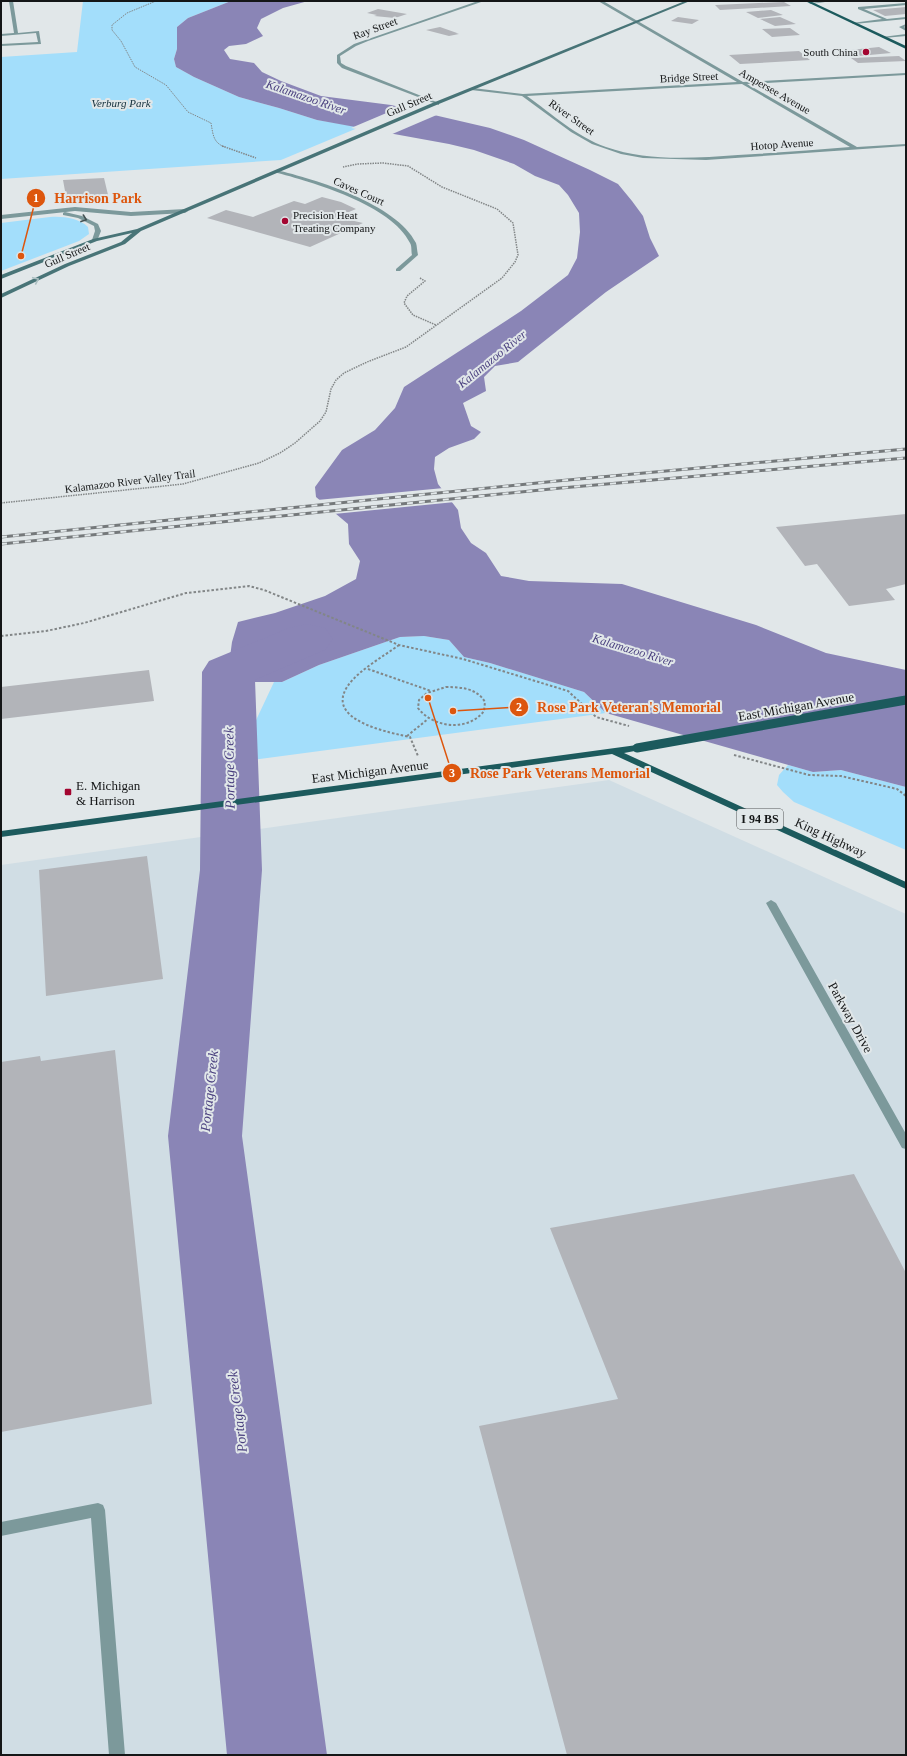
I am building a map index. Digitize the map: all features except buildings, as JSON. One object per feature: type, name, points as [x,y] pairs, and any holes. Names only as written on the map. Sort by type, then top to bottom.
[{"type":"main road","points":[[809,2],[906,48]]},
{"type":"main road","name":"East Michigan Avenue","points":[[1,834],[615,752],[906,700]]},
{"type":"main road","name":"King Highway","points":[[615,752],[906,886]]},
{"type":"street","points":[[11,1],[16,34]]},
{"type":"street","name":"Ray Street","points":[[435,105],[344,67],[339,63],[338,56],[350,48],[367,40],[482,1]]},
{"type":"street","name":"Ampersee Avenue","points":[[600,1],[857,149]]},
{"type":"street","name":"Gull Street","points":[[1,278],[95,240],[139,230],[473,89],[688,1]]},
{"type":"street","points":[[719,1],[748,1]]},
{"type":"street","points":[[809,2],[830,1]]},
{"type":"street","points":[[887,20],[859,8],[906,4]]},
{"type":"street","points":[[864,16],[875,15]]},
{"type":"street","points":[[843,18],[851,17]]},
{"type":"street","points":[[854,23],[906,18]]},
{"type":"street","points":[[1,35],[38,32],[40,43],[1,45]]},
{"type":"street","points":[[884,37],[906,35]]},
{"type":"street","name":"Bridge Street","points":[[473,89],[523,95],[906,74]]},
{"type":"street","name":"River Street","points":[[523,95],[592,143],[616,151],[659,157]]},
{"type":"street","name":"Hotop Avenue","points":[[659,157],[720,157],[906,146]]},
{"type":"street","name":"Caves Court","points":[[276,172],[292,175],[349,196],[380,210],[391,218],[403,228],[413,244],[415,255],[398,270]]},
{"type":"street","points":[[1,217],[75,209],[131,214],[185,211]]},
{"type":"street","points":[[56,212],[80,217],[95,224],[98,231],[95,240]]},
{"type":"street","name":"Gull Street","points":[[1,296],[67,265],[123,243],[139,230]]},
{"type":"street","name":"Parkway Drive","points":[[771,904],[906,1145]]},
{"type":"street","points":[[1,1529],[98,1510],[117,1755]]},
{"type":"path","points":[[156,1],[127,13],[112,25],[112,30],[122,41],[135,67],[166,85],[188,112],[211,123],[213,137],[219,145],[249,156],[289,166]]},
{"type":"path","name":"Kalamazoo River Valley Trail","points":[[1,503],[183,484],[211,478],[259,463],[280,453],[295,443],[320,421],[326,412],[336,380],[344,373],[367,362],[406,347],[482,294],[508,271],[518,254],[513,223],[497,209],[442,187],[408,166],[383,163],[358,164],[342,167]]},
{"type":"path","points":[[398,270],[425,281],[408,296],[404,303],[406,310],[413,316],[421,321],[436,326]]},
{"type":"path","points":[[1,636],[46,631],[70,626],[186,593],[249,586],[264,590],[399,645],[357,678],[344,694],[343,702],[347,714],[363,723],[385,732],[410,737],[426,777]]},
{"type":"path","points":[[367,669],[430,691]]},
{"type":"path","points":[[446,687],[468,689],[481,695],[486,704],[485,710],[481,716],[473,721],[462,724],[439,724],[428,720],[422,716],[418,710],[417,704],[420,698],[430,691],[446,687]]},
{"type":"path","points":[[407,736],[428,720]]},
{"type":"shaded area","points":[[609,780],[906,914],[906,1755],[1,1755],[1,865]]},
{"type":"green space","name":"Verburg Park","points":[[83,1],[231,1],[188,18],[177,27],[177,49],[174,59],[176,67],[194,77],[239,97],[317,120],[360,127],[281,160],[1,179],[1,57],[77,52]]},
{"type":"green space","points":[[50,217],[65,217],[80,222],[88,227],[89,234],[79,241],[1,271],[1,223]]},
{"type":"green space","points":[[424,636],[449,640],[464,657],[490,663],[584,692],[606,713],[252,760],[242,750],[274,682],[282,682],[319,665],[400,637]]},
{"type":"green space","points":[[788,765],[813,772],[841,770],[906,787],[906,850],[794,802],[777,785],[779,775]]},
{"type":"water","name":"Kalamazoo River","points":[[231,1],[308,1],[283,8],[261,19],[257,28],[263,36],[246,44],[229,46],[224,50],[230,59],[254,63],[262,72],[321,96],[391,105],[490,128],[524,140],[618,184],[643,216],[650,238],[659,256],[606,292],[518,362],[495,366],[484,377],[486,391],[463,403],[471,426],[481,432],[474,439],[449,448],[435,457],[434,469],[438,484],[458,510],[461,528],[471,543],[486,553],[501,576],[529,581],[622,584],[756,625],[826,653],[906,670],[906,787],[841,770],[813,772],[606,713],[584,692],[490,663],[464,657],[449,640],[424,636],[400,637],[319,665],[282,682],[246,682],[228,672],[232,642],[238,622],[275,613],[325,596],[356,579],[360,561],[349,544],[348,524],[316,497],[315,487],[342,450],[375,430],[395,408],[404,387],[521,311],[568,275],[577,258],[580,232],[579,213],[568,195],[559,185],[535,176],[514,164],[474,150],[449,144],[317,120],[239,97],[194,77],[176,67],[174,59],[177,49],[177,27],[188,18]]},
{"type":"pier","points":[[403,106],[439,114],[390,135],[351,128]]},
{"type":"pier","points":[[444,488],[455,502],[334,514],[317,500]]},
{"type":"waterway","name":"Portage Creek","points":[[277,1755],[205,1136],[231,870],[228,672],[307,639]]},
{"type":"railway","points":[[1,537],[557,481],[906,449]]},
{"type":"railway","points":[[1,544],[561,488],[906,458]]},
{"type":"place","name":"South China","points":[[866,52]]},
{"type":"place","name":"Precision Heat Treating Company","points":[[285,221]]},
{"type":"place","name":"Harrison Park","points":[[21,256]]},
{"type":"place","name":"Rose Park Veterans Memorial","points":[[428,698]]},
{"type":"place","name":"Rose Park Veteran's Memorial","points":[[453,711]]},
{"type":"place","name":"E. Michigan & Harrison","points":[[68,792]]}]
